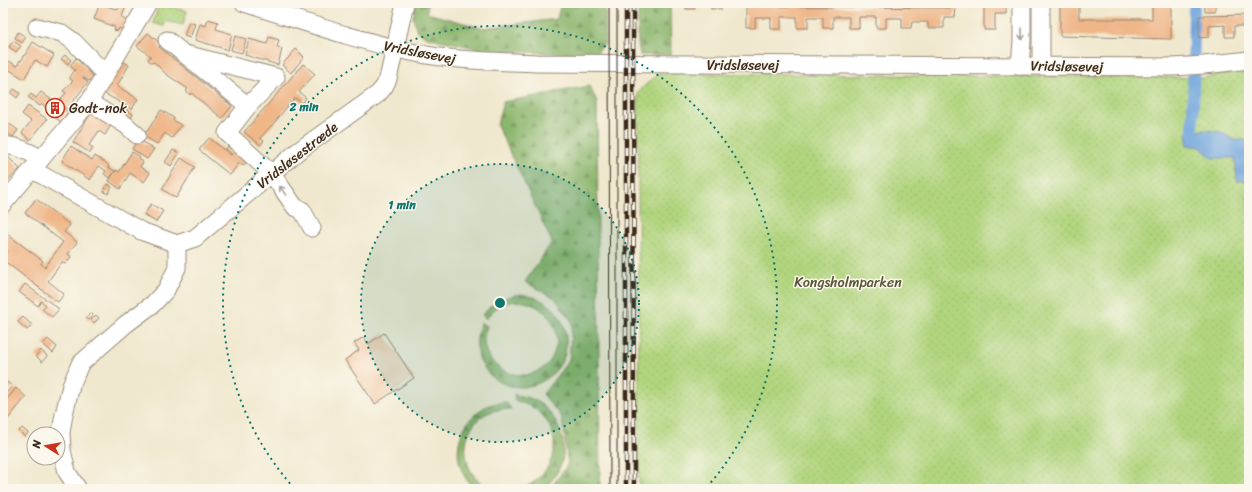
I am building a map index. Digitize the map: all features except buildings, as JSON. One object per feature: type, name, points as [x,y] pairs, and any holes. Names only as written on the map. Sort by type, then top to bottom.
[{"type":"street","points":[[3,204],[89,102],[148,3]]},
{"type":"street","name":"Vridsløsevej","points":[[244,3],[322,28],[395,48],[439,57],[470,61],[536,63],[1173,67],[1204,66],[1249,60]]},
{"type":"street","name":"Vridsløsestræde","points":[[177,244],[196,238],[297,152],[378,94],[384,88],[388,79],[404,3]]},
{"type":"street","points":[[1020,66],[1022,41],[1022,3]]},
{"type":"street","points":[[1041,3],[1041,65]]},
{"type":"street","points":[[37,26],[62,33],[74,42],[105,74]]},
{"type":"street","points":[[167,40],[248,106]]},
{"type":"street","points":[[183,54],[276,77],[248,106],[227,132],[272,174],[294,207],[302,210],[312,228]]},
{"type":"street","points":[[89,102],[126,124],[137,135]]},
{"type":"street","points":[[3,145],[18,147],[25,150],[37,165],[141,231],[177,244],[177,268],[166,290],[153,304],[126,324],[80,364],[71,386],[61,432],[62,450],[67,472],[78,489]]},
{"type":"street","points":[[56,426],[58,405],[64,389],[71,386]]},
{"type":"green space","points":[[416,3],[428,3],[427,13],[482,28],[557,19],[561,3],[605,3],[605,43],[595,55],[484,50],[426,37],[417,31],[413,18]]},
{"type":"green space","points":[[638,3],[670,3],[671,55],[640,55],[638,43]]},
{"type":"green space","points":[[159,4],[187,11],[183,25],[166,21],[164,26],[153,23]]},
{"type":"green space","name":"Kongsholmparken","points":[[1249,69],[1249,489],[639,489],[638,92],[659,73],[1203,78]]},
{"type":"green space","points":[[589,86],[597,101],[600,489],[550,489],[568,464],[562,418],[543,394],[569,360],[572,322],[555,298],[525,282],[552,242],[497,125],[503,102]]},
{"type":"green space","points":[[521,294],[541,300],[555,311],[563,324],[566,339],[565,354],[555,371],[538,384],[525,387],[512,386],[500,382],[490,375],[482,365],[478,352],[477,338],[481,323],[487,326],[484,337],[484,345],[494,364],[506,372],[526,375],[538,371],[547,364],[554,353],[557,338],[554,326],[548,316],[539,308],[529,303],[517,301],[505,303],[493,311],[486,319],[482,315],[499,300]]},
{"type":"green space","points":[[514,394],[532,399],[540,404],[553,417],[561,433],[563,452],[561,465],[544,489],[521,489],[541,476],[548,467],[554,447],[553,436],[549,425],[542,415],[526,404],[515,400]]},
{"type":"green space","points":[[506,402],[511,409],[497,410],[484,415],[475,423],[469,432],[466,444],[466,455],[469,466],[474,476],[482,484],[493,489],[475,489],[466,478],[458,457],[461,437],[470,419],[478,412],[489,405]]},
{"type":"water","points":[[1206,130],[1221,132],[1234,140],[1249,140],[1249,181],[1237,181],[1235,158],[1212,158],[1200,147],[1187,145],[1187,132]]},
{"type":"waterway","points":[[1193,131],[1194,3]]},
{"type":"tram line","points":[[609,3],[610,489]]},
{"type":"tram line","points":[[617,3],[617,489]]},
{"type":"railway","points":[[626,3],[626,489]]},
{"type":"railway","points":[[633,3],[634,489]]},
{"type":"place","name":"Godt-nok","points":[[55,108]]}]
